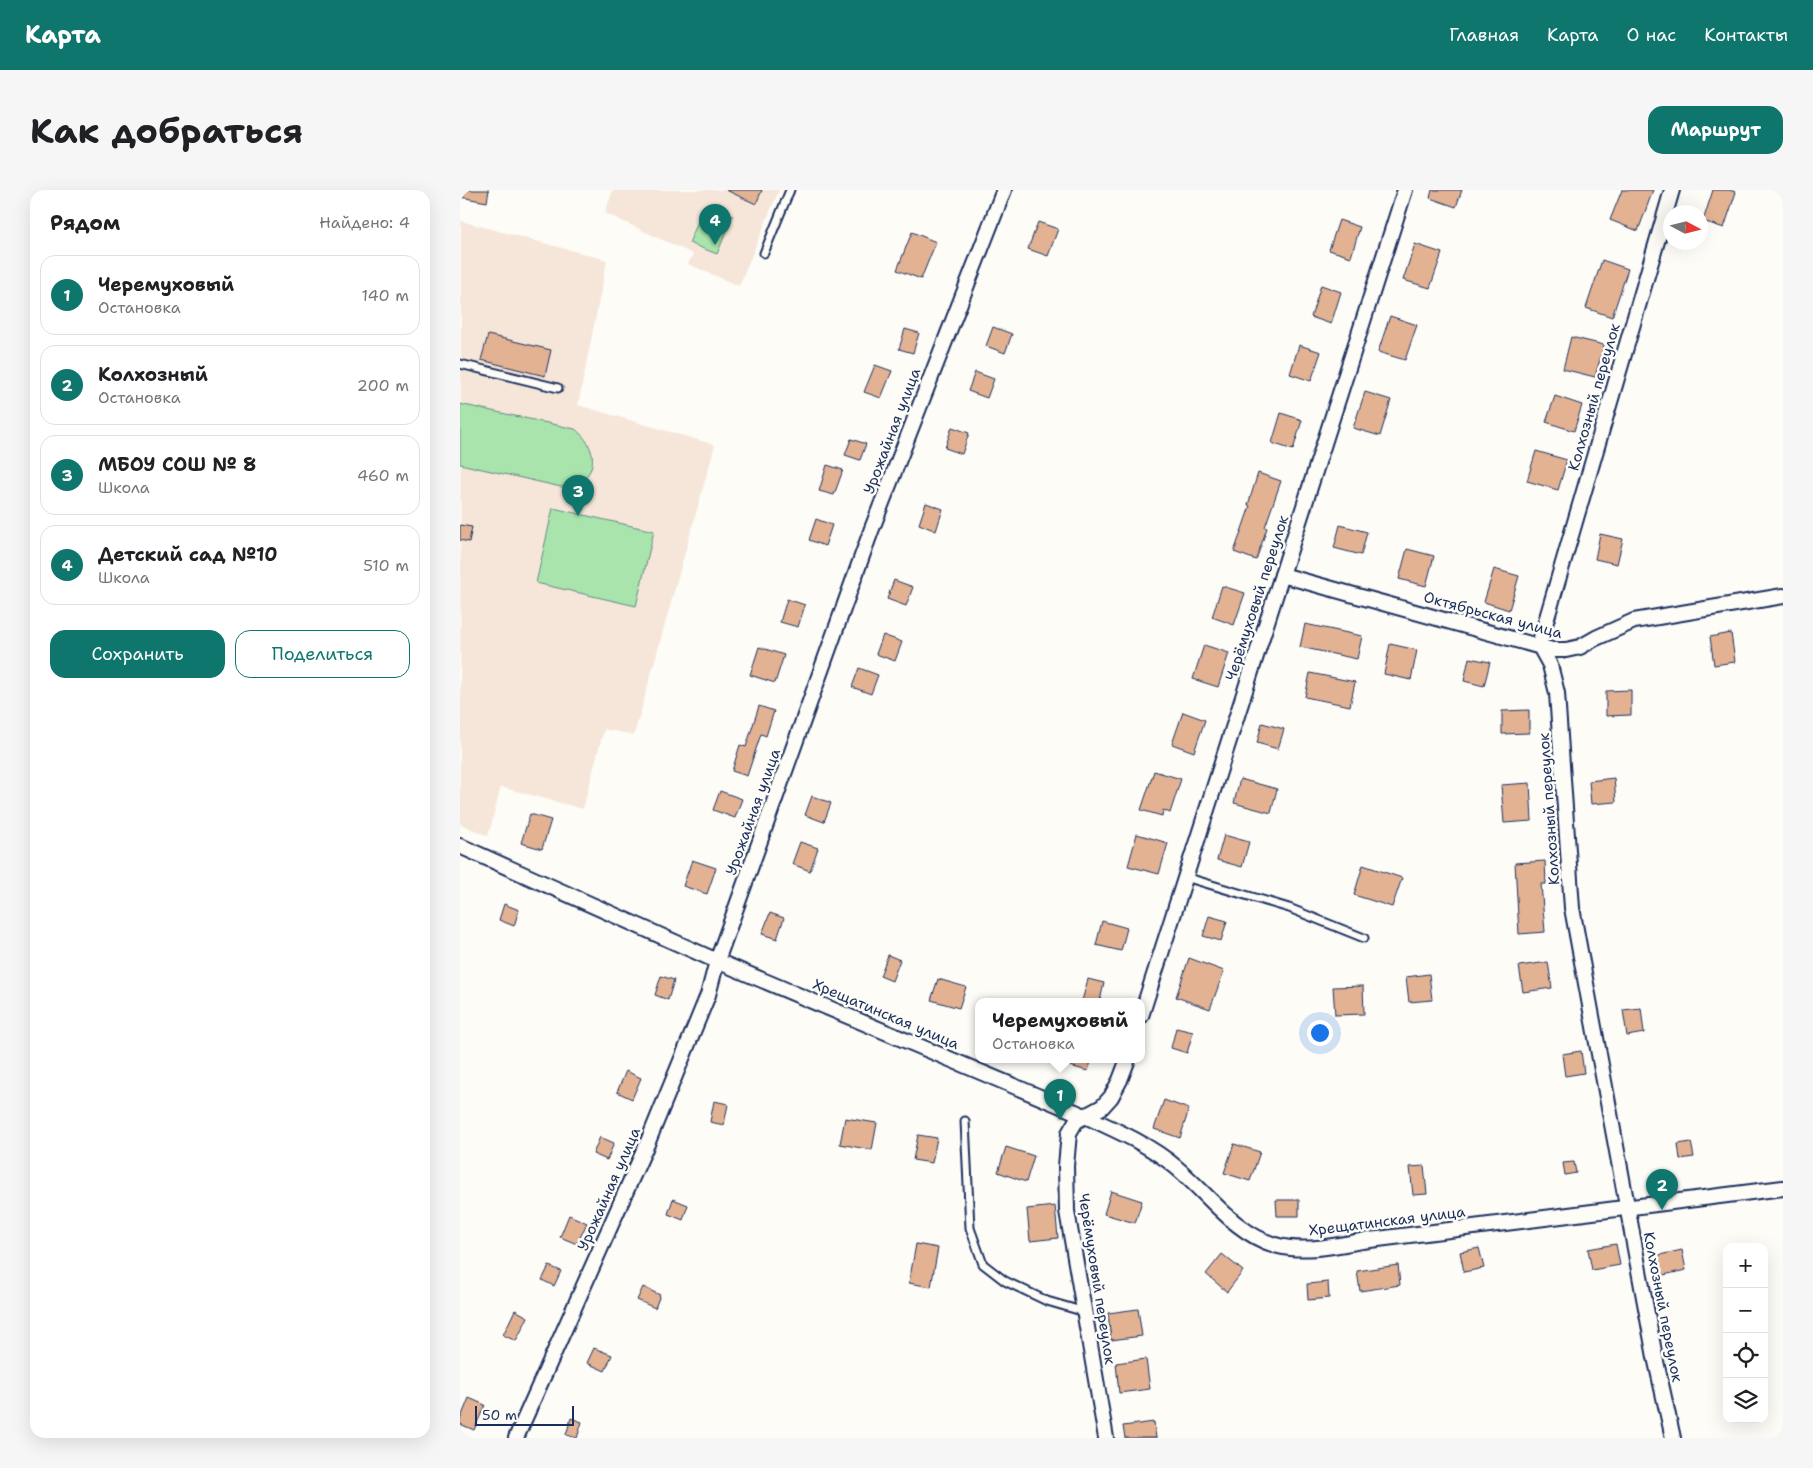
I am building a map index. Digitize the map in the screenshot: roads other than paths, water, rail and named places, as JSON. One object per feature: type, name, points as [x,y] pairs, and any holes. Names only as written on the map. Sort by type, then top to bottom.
[{"type":"street","name":"Урожайная улица","points":[[516,1438],[647,1144],[708,995],[717,961],[871,531],[1004,190]]},
{"type":"street","name":"Черёмуховый переулок","points":[[1145,1003],[1405,190]]},
{"type":"street","name":"Колхозный переулок","points":[[1672,190],[1539,645],[1550,665],[1557,693],[1572,908],[1655,1357],[1673,1438]]},
{"type":"street","name":"Октябрьская улица","points":[[1282,574],[1552,650],[1580,647],[1634,621],[1783,596]]},
{"type":"street","name":"Хрещатинская улица","points":[[460,846],[717,961],[1085,1116],[1128,1136],[1152,1149],[1177,1168],[1230,1219],[1262,1241],[1277,1246],[1320,1248],[1362,1241],[1783,1188]]},
{"type":"street","name":"Черёмуховый переулок","points":[[1106,1438],[1067,1211],[1066,1166],[1069,1133],[1076,1121],[1102,1107],[1111,1097],[1126,1063]]},
{"type":"lane","points":[[764,253],[790,190]]},
{"type":"lane","points":[[460,364],[558,388]]},
{"type":"lane","points":[[1185,877],[1289,908],[1364,938]]},
{"type":"lane","points":[[965,1121],[970,1228],[983,1264],[1005,1281],[1047,1301],[1085,1312]]},
{"type":"place","name":"Детский сад №10","points":[[715,245]]},
{"type":"place","name":"МБОУ СОШ № 8","points":[[578,516]]},
{"type":"place","name":"Черемуховый","points":[[1060,1120]]},
{"type":"place","name":"Колхозный","points":[[1662,1210]]}]
